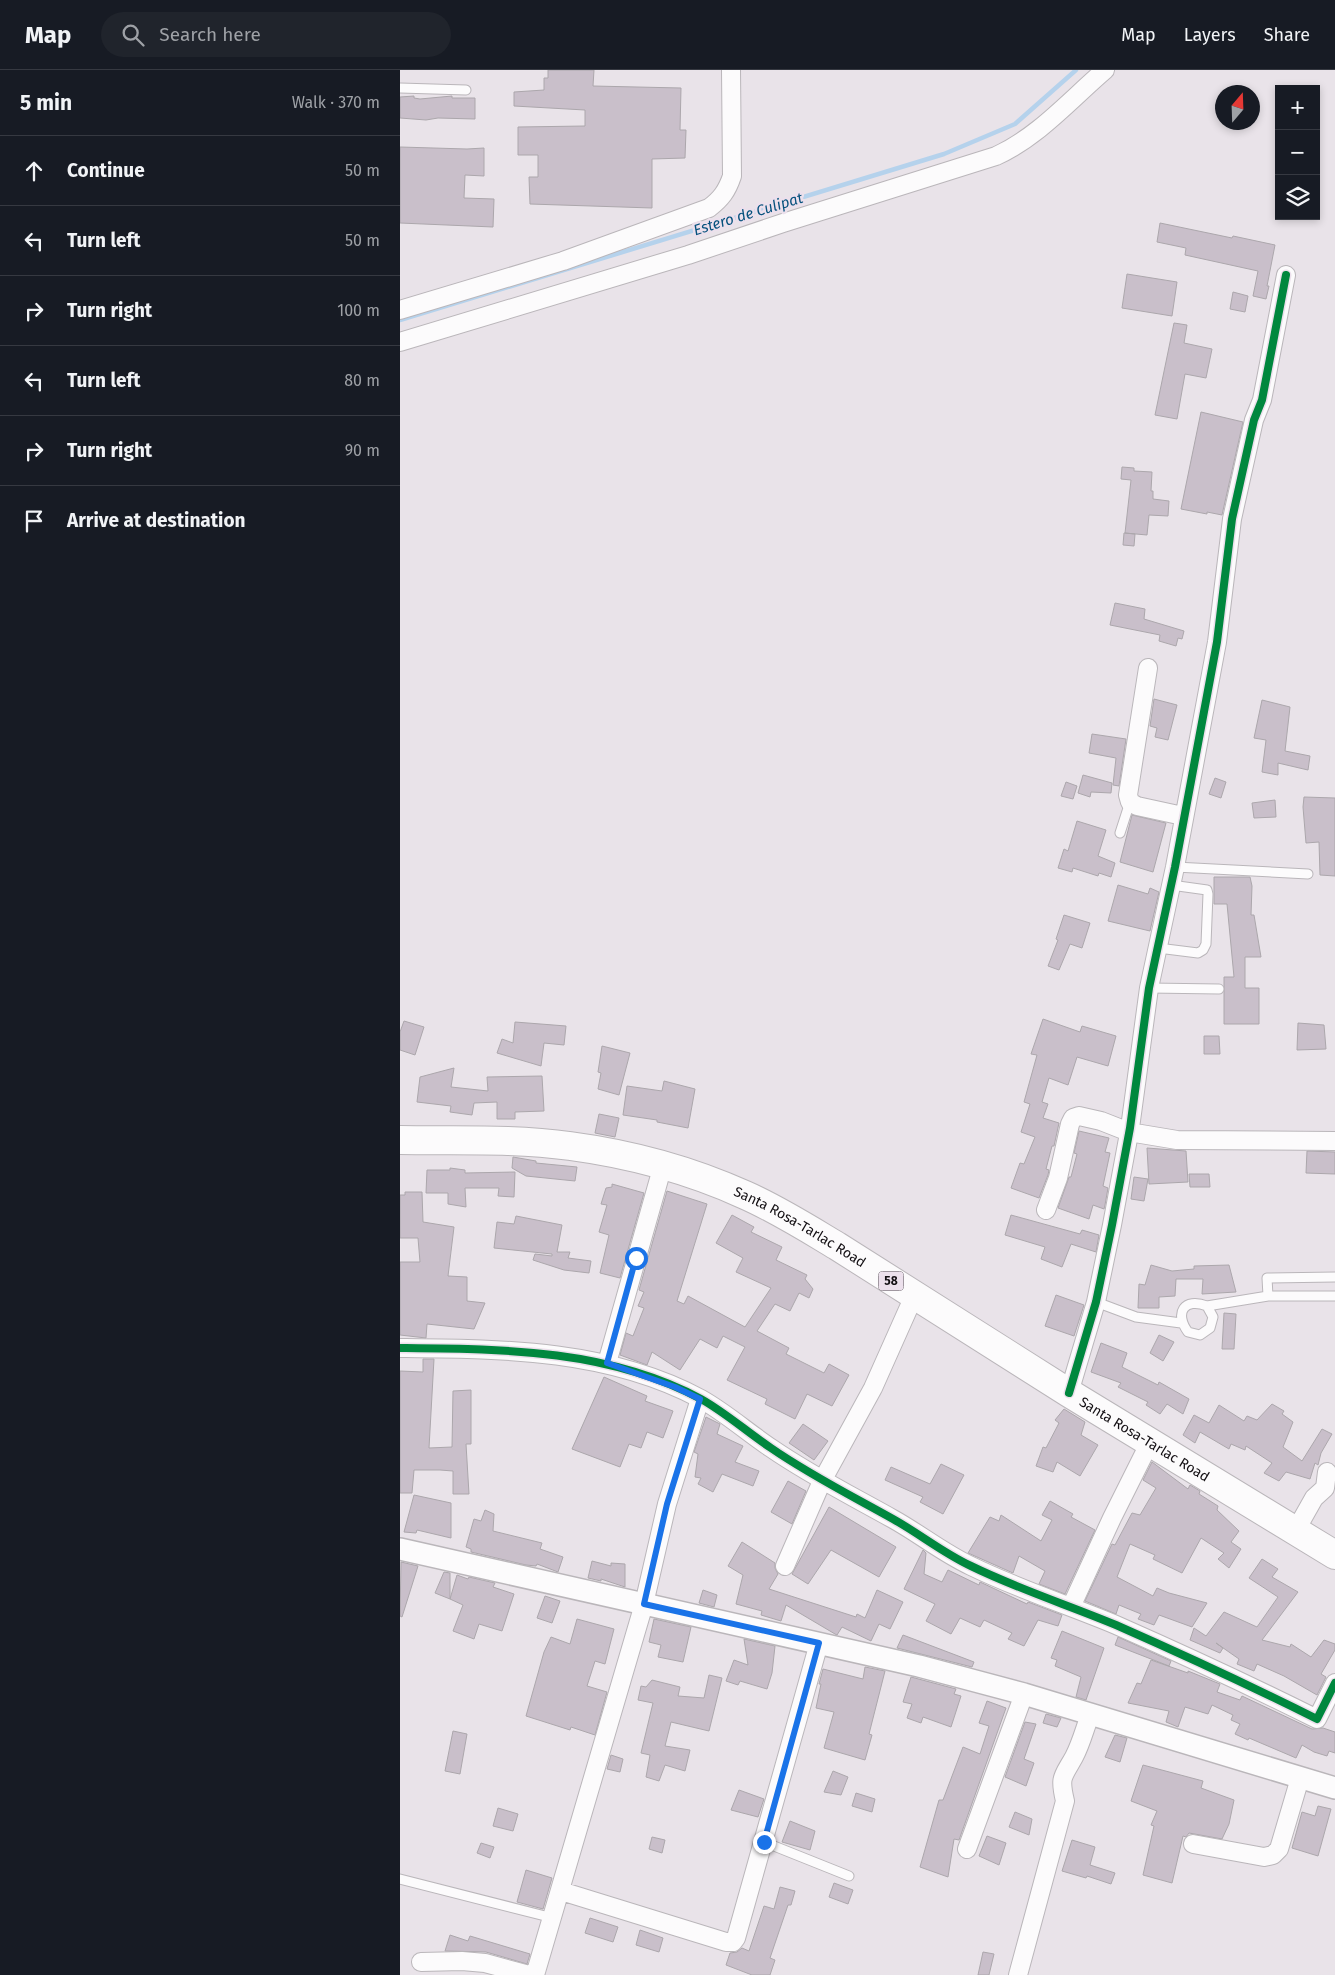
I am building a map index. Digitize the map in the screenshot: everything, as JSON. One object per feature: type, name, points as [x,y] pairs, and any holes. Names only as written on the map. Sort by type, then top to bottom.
[{"type":"highway","name":"Santa Rosa-Tarlac Road","points":[[400,1140],[501,1141],[569,1145],[610,1152],[663,1165],[720,1184],[768,1206],[837,1246],[1069,1393],[1335,1554]]},
{"type":"street","points":[[400,310],[563,261],[709,208],[719,201],[728,190],[732,176],[731,70]]},
{"type":"street","points":[[400,342],[678,258],[996,156],[1027,139],[1105,70]]},
{"type":"street","points":[[1069,1393],[1096,1302],[1129,1132],[1149,988],[1175,867],[1217,642],[1232,520],[1254,420],[1262,400],[1286,274]]},
{"type":"street","points":[[1148,668],[1128,795],[1130,802],[1137,806],[1183,816]]},
{"type":"street","points":[[1046,1210],[1058,1178],[1070,1124],[1073,1118],[1079,1116],[1102,1121],[1129,1132],[1177,1140],[1335,1141]]},
{"type":"street","points":[[607,1363],[663,1165]]},
{"type":"street","points":[[785,1566],[822,1481],[874,1388],[914,1296]]},
{"type":"street","points":[[400,1348],[485,1349],[556,1355],[607,1363],[675,1387],[700,1399],[735,1420],[769,1447],[822,1481],[896,1520],[970,1566],[1116,1625],[1317,1719],[1335,1683]]},
{"type":"street","points":[[535,1975],[644,1604],[667,1504],[700,1399]]},
{"type":"street","points":[[1071,1607],[1150,1442]]},
{"type":"street","points":[[1296,1530],[1314,1498],[1325,1488],[1327,1472]]},
{"type":"street","points":[[400,1549],[927,1668],[1024,1694],[1335,1788]]},
{"type":"street","points":[[561,1891],[726,1942],[733,1942],[736,1938],[764,1842],[819,1643]]},
{"type":"street","points":[[967,1849],[1024,1694]]},
{"type":"street","points":[[1018,1975],[1065,1801],[1061,1786],[1062,1778],[1075,1756],[1090,1715]]},
{"type":"street","points":[[1193,1844],[1264,1857],[1273,1855],[1279,1850],[1300,1778]]},
{"type":"street","points":[[421,1962],[462,1961],[485,1963],[529,1975]]},
{"type":"lane","points":[[400,88],[466,90]]},
{"type":"lane","points":[[1120,833],[1130,802]]},
{"type":"lane","points":[[1175,867],[1308,874]]},
{"type":"lane","points":[[1158,948],[1198,953],[1203,950],[1206,944],[1207,890],[1171,885]]},
{"type":"lane","points":[[1149,988],[1219,989]]},
{"type":"lane","points":[[1268,1296],[1267,1278],[1335,1277]]},
{"type":"lane","points":[[1207,1306],[1213,1317],[1210,1328],[1200,1335],[1188,1332],[1181,1323],[1181,1313],[1188,1305],[1198,1302],[1207,1306],[1268,1296],[1335,1296]]},
{"type":"lane","points":[[1096,1302],[1136,1317],[1181,1323]]},
{"type":"lane","points":[[764,1842],[849,1876]]},
{"type":"lane","points":[[400,1879],[553,1918]]},
{"type":"building","points":[[548,70],[594,70],[593,86],[681,88],[680,130],[686,130],[685,158],[652,159],[652,208],[530,204],[529,177],[538,177],[538,155],[518,155],[518,127],[585,126],[585,110],[514,106],[514,92],[544,90],[544,78],[548,78]]},
{"type":"building","points":[[414,96],[414,98],[420,99],[452,96],[452,98],[475,98],[475,119],[438,118],[426,120],[400,118],[400,97]]},
{"type":"building","points":[[400,147],[484,148],[484,176],[465,175],[464,198],[494,199],[493,227],[400,223]]},
{"type":"building","points":[[1160,223],[1275,245],[1266,299],[1253,296],[1258,271],[1185,255],[1186,248],[1157,242]]},
{"type":"building","points":[[1127,274],[1177,282],[1172,316],[1122,308]]},
{"type":"building","points":[[1233,292],[1248,296],[1245,312],[1230,309]]},
{"type":"building","points":[[1174,323],[1187,325],[1184,343],[1212,349],[1206,378],[1185,374],[1177,419],[1155,415]]},
{"type":"building","points":[[1201,412],[1243,422],[1222,515],[1181,509]]},
{"type":"building","points":[[1122,467],[1134,468],[1134,471],[1152,472],[1151,491],[1153,491],[1153,499],[1169,501],[1168,516],[1149,515],[1147,535],[1125,533],[1131,480],[1121,479]]},
{"type":"building","points":[[1124,533],[1135,534],[1134,546],[1123,545]]},
{"type":"building","points":[[1115,603],[1145,609],[1144,619],[1184,631],[1182,639],[1178,638],[1176,646],[1159,641],[1160,635],[1110,625]]},
{"type":"building","points":[[1154,699],[1177,705],[1168,740],[1155,737],[1157,728],[1150,726]]},
{"type":"building","points":[[1262,700],[1290,707],[1285,751],[1310,756],[1308,770],[1278,763],[1278,775],[1262,772],[1266,740],[1254,738]]},
{"type":"building","points":[[1092,734],[1126,739],[1119,786],[1113,785],[1116,758],[1089,753]]},
{"type":"building","points":[[1083,775],[1112,783],[1111,793],[1091,792],[1090,797],[1078,793]]},
{"type":"building","points":[[1215,778],[1226,782],[1221,798],[1209,794]]},
{"type":"building","points":[[1066,782],[1077,786],[1073,799],[1061,796]]},
{"type":"building","points":[[1304,797],[1335,798],[1335,876],[1320,875],[1319,842],[1306,843]]},
{"type":"building","points":[[1275,800],[1276,817],[1254,818],[1252,803]]},
{"type":"building","points":[[1132,815],[1166,823],[1153,872],[1120,862]]},
{"type":"building","points":[[1077,821],[1106,830],[1098,856],[1115,863],[1111,877],[1099,873],[1098,876],[1073,868],[1072,872],[1058,868],[1064,849],[1068,851]]},
{"type":"building","points":[[1214,877],[1250,877],[1252,886],[1251,915],[1254,915],[1261,957],[1245,957],[1245,988],[1259,988],[1259,1024],[1224,1024],[1224,977],[1234,977],[1227,904],[1214,904]]},
{"type":"building","points":[[1118,885],[1148,894],[1150,888],[1159,892],[1150,931],[1108,921]]},
{"type":"building","points":[[1064,915],[1090,923],[1082,948],[1070,944],[1059,970],[1048,966],[1058,940],[1056,939]]},
{"type":"building","points":[[1043,1019],[1080,1032],[1082,1026],[1116,1036],[1108,1066],[1077,1057],[1068,1085],[1049,1078],[1042,1102],[1048,1104],[1043,1118],[1059,1123],[1046,1169],[1049,1170],[1048,1175],[1039,1198],[1011,1188],[1020,1163],[1024,1164],[1035,1137],[1021,1132],[1030,1104],[1024,1102],[1037,1055],[1031,1054]]},
{"type":"building","points":[[404,1021],[424,1027],[415,1055],[400,1050],[400,1032]]},
{"type":"building","points":[[515,1022],[566,1026],[564,1045],[544,1043],[541,1066],[497,1053],[502,1039],[513,1043]]},
{"type":"building","points":[[1298,1023],[1324,1025],[1326,1049],[1297,1050]]},
{"type":"building","points":[[1204,1036],[1219,1036],[1220,1054],[1204,1054]]},
{"type":"building","points":[[602,1046],[630,1053],[619,1095],[598,1089],[601,1073],[598,1072]]},
{"type":"building","points":[[454,1068],[451,1087],[488,1091],[487,1077],[542,1076],[544,1111],[515,1112],[515,1119],[497,1119],[497,1102],[474,1103],[472,1115],[450,1112],[451,1106],[417,1102],[420,1077]]},
{"type":"building","points":[[664,1081],[695,1089],[688,1128],[657,1122],[657,1120],[623,1115],[627,1086],[662,1091]]},
{"type":"building","points":[[599,1114],[619,1118],[615,1137],[595,1133]]},
{"type":"building","points":[[1079,1131],[1109,1138],[1105,1152],[1110,1153],[1103,1186],[1108,1188],[1105,1205],[1104,1209],[1093,1205],[1089,1219],[1058,1208],[1069,1177],[1071,1177],[1077,1154],[1074,1153]]},
{"type":"building","points":[[1147,1148],[1186,1151],[1188,1182],[1149,1184]]},
{"type":"building","points":[[1307,1151],[1335,1152],[1335,1174],[1306,1173]]},
{"type":"building","points":[[513,1157],[536,1161],[536,1163],[577,1167],[575,1181],[526,1176],[512,1168]]},
{"type":"building","points":[[450,1168],[465,1170],[465,1173],[515,1172],[514,1197],[498,1196],[499,1188],[465,1188],[466,1207],[448,1204],[448,1193],[426,1193],[427,1170],[450,1170]]},
{"type":"building","points":[[1189,1174],[1209,1174],[1210,1187],[1190,1187]]},
{"type":"building","points":[[1134,1177],[1148,1179],[1144,1201],[1131,1199]]},
{"type":"building","points":[[612,1184],[644,1193],[620,1278],[600,1273],[609,1235],[599,1232],[607,1205],[601,1204],[606,1188],[612,1187]]},
{"type":"building","points":[[667,1191],[707,1204],[677,1301],[684,1304],[688,1296],[745,1327],[771,1288],[736,1272],[743,1258],[716,1243],[732,1215],[754,1227],[751,1232],[782,1247],[776,1260],[807,1275],[805,1279],[813,1289],[809,1298],[799,1293],[790,1311],[775,1304],[757,1331],[789,1348],[786,1354],[824,1373],[829,1364],[849,1375],[832,1406],[807,1394],[795,1419],[765,1404],[767,1399],[727,1380],[745,1347],[723,1336],[717,1348],[700,1339],[680,1370],[652,1352],[647,1365],[620,1355],[626,1333],[633,1336],[644,1308],[638,1306],[644,1292],[639,1290]]},
{"type":"building","points":[[405,1192],[422,1192],[423,1222],[454,1227],[448,1276],[467,1277],[467,1301],[485,1303],[474,1329],[427,1324],[426,1338],[400,1335],[400,1262],[420,1262],[418,1238],[400,1238],[400,1195],[405,1195]]},
{"type":"building","points":[[1011,1215],[1080,1234],[1082,1230],[1099,1235],[1096,1252],[1071,1244],[1062,1267],[1041,1259],[1045,1247],[1005,1235]]},
{"type":"building","points":[[516,1216],[562,1225],[557,1252],[570,1252],[568,1258],[591,1261],[589,1273],[564,1270],[533,1260],[535,1254],[552,1256],[552,1254],[494,1248],[497,1222],[514,1224]]},
{"type":"building","points":[[1151,1265],[1172,1271],[1194,1269],[1194,1266],[1229,1265],[1236,1292],[1202,1294],[1203,1279],[1176,1279],[1175,1296],[1159,1297],[1159,1308],[1138,1308],[1139,1284],[1145,1285]]},
{"type":"building","points":[[1056,1295],[1084,1305],[1074,1336],[1045,1326]]},
{"type":"building","points":[[1224,1313],[1236,1314],[1234,1349],[1222,1349]]},
{"type":"building","points":[[1159,1335],[1174,1342],[1163,1361],[1150,1353]]},
{"type":"building","points":[[1101,1343],[1127,1353],[1122,1367],[1158,1385],[1159,1382],[1189,1399],[1183,1414],[1167,1404],[1160,1414],[1146,1405],[1148,1402],[1118,1387],[1121,1383],[1091,1372]]},
{"type":"building","points":[[423,1359],[434,1359],[429,1448],[452,1447],[453,1391],[471,1390],[471,1444],[466,1444],[469,1494],[453,1494],[453,1471],[440,1470],[414,1470],[412,1493],[400,1493],[400,1371],[423,1372]]},
{"type":"building","points":[[604,1377],[647,1396],[645,1401],[673,1411],[663,1438],[647,1432],[641,1448],[629,1444],[620,1467],[572,1449]]},
{"type":"building","points":[[1272,1404],[1284,1411],[1282,1414],[1293,1422],[1283,1447],[1302,1461],[1322,1429],[1332,1434],[1321,1453],[1318,1465],[1315,1463],[1310,1479],[1286,1472],[1279,1481],[1264,1473],[1272,1463],[1246,1446],[1245,1450],[1231,1444],[1229,1449],[1200,1432],[1195,1443],[1183,1435],[1194,1415],[1209,1423],[1219,1405],[1244,1421],[1247,1416],[1257,1420]]},
{"type":"building","points":[[1064,1409],[1085,1422],[1081,1435],[1098,1445],[1080,1476],[1057,1462],[1053,1472],[1036,1466],[1043,1447],[1046,1448],[1059,1423],[1055,1420]]},
{"type":"building","points":[[706,1417],[720,1424],[717,1434],[743,1446],[735,1462],[759,1471],[753,1486],[722,1474],[713,1492],[698,1484],[701,1478],[695,1477],[698,1454],[694,1452]]},
{"type":"building","points":[[803,1424],[828,1441],[814,1460],[789,1443]]},
{"type":"building","points":[[1152,1462],[1188,1489],[1190,1485],[1200,1491],[1199,1494],[1218,1506],[1217,1510],[1239,1531],[1231,1542],[1241,1549],[1229,1568],[1218,1559],[1224,1553],[1201,1538],[1182,1573],[1153,1559],[1155,1555],[1130,1544],[1117,1577],[1153,1596],[1157,1588],[1207,1603],[1192,1627],[1159,1615],[1154,1625],[1138,1619],[1141,1614],[1119,1605],[1116,1614],[1085,1601],[1112,1544],[1115,1545],[1132,1513],[1140,1515],[1156,1488],[1143,1480]]},
{"type":"building","points":[[941,1464],[964,1475],[943,1514],[920,1502],[923,1497],[885,1480],[891,1467],[930,1484]]},
{"type":"building","points":[[788,1481],[806,1491],[792,1524],[771,1512]]},
{"type":"building","points":[[414,1495],[451,1503],[451,1538],[417,1530],[416,1533],[404,1532]]},
{"type":"building","points":[[1050,1501],[1073,1514],[1071,1517],[1095,1530],[1065,1594],[1039,1584],[1045,1571],[1019,1556],[1013,1573],[968,1553],[990,1517],[999,1521],[1001,1515],[1041,1541],[1052,1520],[1042,1515]]},
{"type":"building","points":[[829,1507],[896,1547],[879,1577],[831,1550],[808,1584],[792,1574]]},
{"type":"building","points":[[485,1510],[494,1514],[493,1531],[542,1543],[540,1549],[563,1557],[558,1572],[537,1564],[536,1566],[526,1565],[471,1552],[471,1549],[466,1547],[474,1519],[481,1521]]},
{"type":"building","points":[[742,1542],[775,1563],[778,1574],[769,1589],[856,1617],[857,1614],[865,1618],[877,1590],[903,1602],[890,1629],[879,1624],[871,1641],[842,1627],[837,1635],[786,1605],[781,1621],[761,1615],[762,1611],[736,1604],[743,1575],[728,1566]]},
{"type":"building","points":[[923,1550],[926,1553],[924,1574],[942,1582],[948,1570],[979,1585],[980,1582],[1027,1604],[1028,1602],[1062,1615],[1058,1626],[1038,1620],[1024,1646],[1008,1639],[1012,1633],[984,1620],[980,1627],[960,1618],[951,1634],[926,1621],[935,1604],[904,1589]]},
{"type":"building","points":[[1262,1559],[1278,1569],[1272,1577],[1298,1592],[1262,1640],[1290,1647],[1291,1644],[1311,1657],[1324,1640],[1335,1644],[1335,1650],[1321,1674],[1326,1677],[1317,1695],[1284,1676],[1257,1664],[1254,1671],[1237,1664],[1239,1659],[1216,1643],[1223,1648],[1220,1653],[1190,1640],[1194,1628],[1206,1636],[1224,1612],[1257,1627],[1278,1597],[1249,1578]]},
{"type":"building","points":[[592,1561],[611,1566],[611,1563],[625,1564],[625,1587],[601,1579],[601,1581],[588,1578]]},
{"type":"building","points":[[401,1562],[418,1566],[402,1617],[400,1616]]},
{"type":"building","points":[[444,1572],[450,1573],[450,1599],[435,1593]]},
{"type":"building","points":[[457,1575],[468,1579],[469,1577],[495,1583],[493,1587],[514,1594],[502,1631],[479,1624],[474,1639],[453,1631],[463,1605],[450,1599]]},
{"type":"building","points":[[703,1590],[717,1595],[714,1607],[699,1603]]},
{"type":"building","points":[[545,1596],[560,1601],[552,1623],[537,1618]]},
{"type":"building","points":[[577,1619],[614,1629],[605,1664],[595,1661],[587,1686],[607,1692],[595,1735],[571,1727],[570,1730],[526,1716],[544,1652],[551,1637],[570,1644]]},
{"type":"building","points":[[654,1619],[691,1627],[683,1662],[658,1657],[661,1645],[649,1642]]},
{"type":"building","points":[[1062,1631],[1104,1648],[1086,1700],[1076,1697],[1081,1677],[1055,1666],[1057,1660],[1051,1658]]},
{"type":"building","points":[[903,1635],[974,1662],[972,1667],[897,1648]]},
{"type":"building","points":[[1118,1637],[1171,1661],[1169,1666],[1115,1645]]},
{"type":"building","points":[[744,1639],[775,1646],[772,1673],[767,1689],[740,1681],[738,1685],[726,1681],[734,1660],[748,1665]]},
{"type":"building","points":[[1151,1660],[1188,1673],[1188,1671],[1220,1684],[1217,1692],[1240,1700],[1242,1696],[1312,1729],[1323,1728],[1335,1732],[1335,1753],[1329,1751],[1327,1756],[1314,1752],[1302,1745],[1296,1758],[1249,1738],[1248,1740],[1235,1734],[1240,1724],[1231,1720],[1233,1715],[1212,1705],[1208,1714],[1185,1707],[1178,1727],[1166,1722],[1169,1711],[1128,1703],[1137,1683],[1141,1684]]},
{"type":"building","points":[[865,1667],[885,1671],[869,1734],[872,1735],[865,1760],[824,1748],[834,1712],[816,1708],[823,1669],[863,1679]]},
{"type":"building","points":[[709,1675],[722,1678],[709,1731],[671,1722],[665,1746],[690,1750],[685,1771],[665,1765],[659,1781],[646,1777],[650,1755],[641,1753],[653,1703],[638,1700],[641,1686],[646,1687],[652,1680],[680,1687],[678,1696],[704,1698]]},
{"type":"building","points":[[911,1677],[956,1689],[954,1694],[961,1696],[951,1727],[923,1717],[921,1723],[907,1718],[912,1704],[903,1702]]},
{"type":"building","points":[[987,1701],[1006,1708],[959,1840],[954,1839],[948,1877],[920,1867],[939,1800],[943,1800],[963,1747],[980,1754],[989,1726],[979,1723]]},
{"type":"building","points":[[1046,1714],[1061,1718],[1057,1727],[1043,1723]]},
{"type":"building","points":[[1025,1722],[1036,1724],[1024,1759],[1034,1763],[1026,1786],[1005,1777]]},
{"type":"building","points":[[453,1731],[467,1734],[460,1774],[445,1771]]},
{"type":"building","points":[[1115,1735],[1127,1738],[1120,1762],[1105,1757]]},
{"type":"building","points":[[611,1755],[623,1759],[620,1772],[607,1769]]},
{"type":"building","points":[[1143,1765],[1203,1781],[1201,1788],[1234,1800],[1229,1824],[1222,1839],[1189,1833],[1186,1837],[1183,1836],[1172,1883],[1143,1875],[1154,1826],[1151,1825],[1157,1811],[1131,1801]]},
{"type":"building","points":[[833,1771],[848,1777],[841,1795],[824,1792]]},
{"type":"building","points":[[739,1790],[764,1799],[758,1817],[731,1810]]},
{"type":"building","points":[[856,1793],[875,1799],[872,1812],[852,1806]]},
{"type":"building","points":[[1318,1806],[1331,1809],[1318,1856],[1292,1848],[1302,1812],[1315,1816]]},
{"type":"building","points":[[498,1808],[518,1814],[513,1831],[493,1826]]},
{"type":"building","points":[[1015,1812],[1032,1819],[1029,1835],[1009,1827]]},
{"type":"building","points":[[790,1821],[815,1831],[810,1850],[782,1842]]},
{"type":"building","points":[[987,1836],[1006,1843],[999,1865],[979,1856]]},
{"type":"building","points":[[652,1837],[665,1840],[662,1853],[649,1849]]},
{"type":"building","points":[[1072,1840],[1095,1847],[1090,1865],[1115,1873],[1111,1884],[1087,1876],[1086,1878],[1062,1871]]},
{"type":"building","points":[[481,1843],[494,1847],[490,1858],[477,1853]]},
{"type":"building","points":[[526,1870],[552,1878],[543,1909],[517,1902]]},
{"type":"building","points":[[834,1883],[853,1890],[848,1904],[829,1897]]},
{"type":"building","points":[[780,1887],[795,1891],[791,1905],[788,1905],[770,1958],[775,1960],[770,1975],[752,1975],[726,1965],[730,1953],[737,1952],[742,1948],[749,1951],[764,1906],[774,1909]]},
{"type":"building","points":[[590,1918],[618,1927],[613,1942],[585,1933]]},
{"type":"building","points":[[640,1930],[663,1938],[659,1952],[636,1945]]},
{"type":"building","points":[[450,1935],[468,1941],[470,1936],[530,1954],[527,1964],[486,1952],[445,1951]]},
{"type":"building","points":[[983,1952],[994,1954],[989,1975],[978,1975]]},
{"type":"waterway","name":"Estero de Culipat","points":[[400,320],[944,154],[1015,124],[1076,70]]},
{"type":"cycle path","points":[[1069,1393],[1096,1302],[1112,1225],[1130,1128],[1149,988],[1175,867],[1217,642],[1232,519],[1254,420],[1262,400],[1286,275]]},
{"type":"cycle path","points":[[400,1348],[477,1349],[554,1355],[592,1361],[666,1382],[719,1410],[771,1448],[831,1485],[903,1525],[961,1561],[989,1574],[1116,1625],[1317,1719],[1335,1683]]},
{"type":"route","points":[[636,1258],[607,1363],[675,1387],[700,1399],[667,1504],[644,1604],[819,1643],[764,1842]]}]
